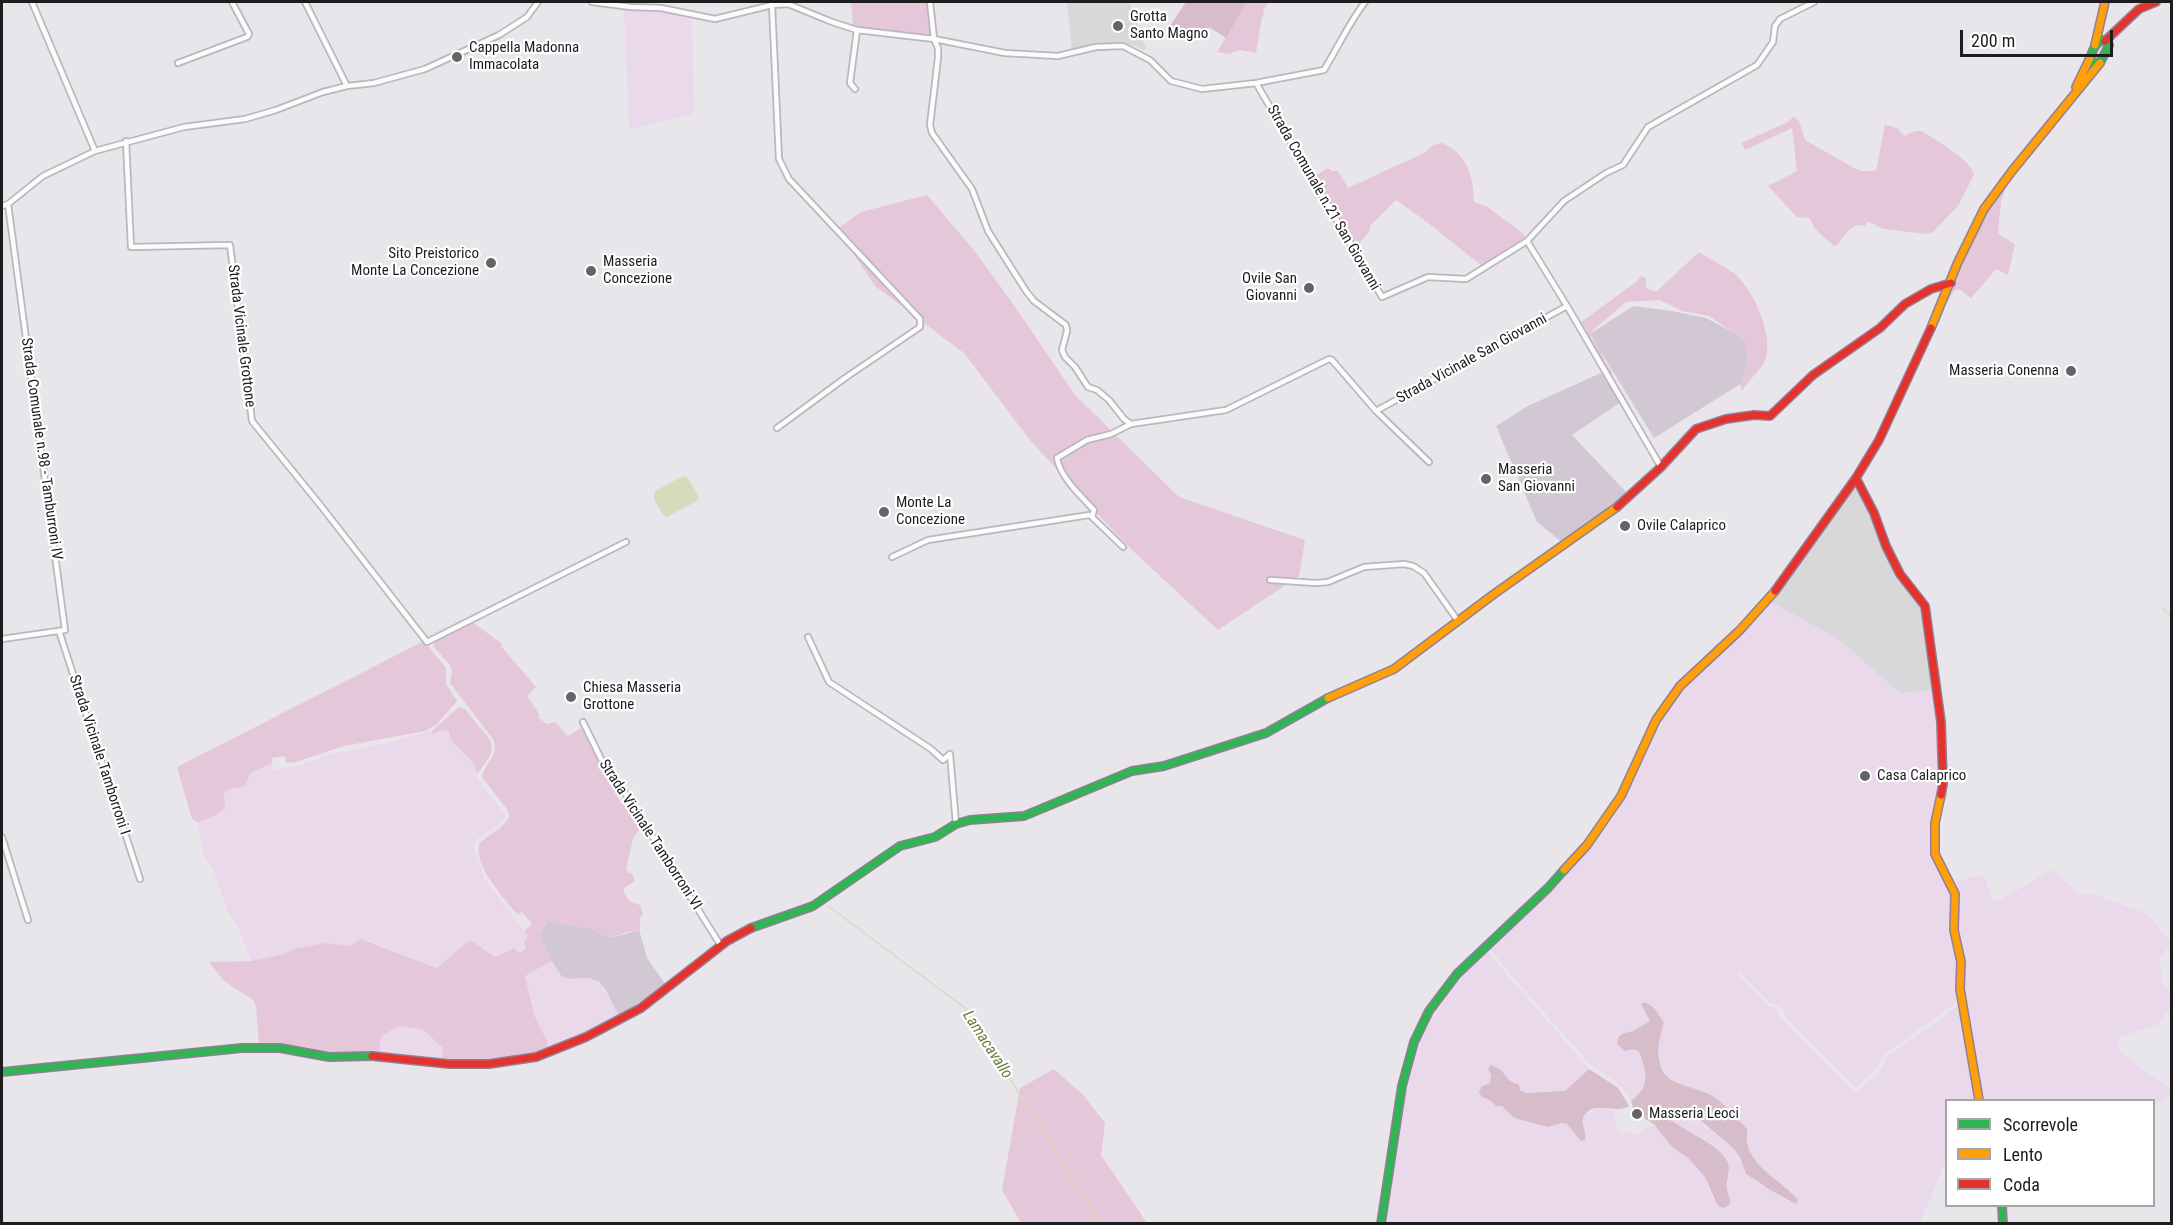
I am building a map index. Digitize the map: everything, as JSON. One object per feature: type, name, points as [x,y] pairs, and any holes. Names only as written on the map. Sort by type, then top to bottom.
[{"type":"street","points":[[32,2],[95,151]]},
{"type":"street","points":[[178,63],[247,37],[249,34],[232,2]]},
{"type":"street","points":[[305,2],[347,86]]},
{"type":"street","points":[[2,206],[8,204],[43,176],[95,151],[184,127],[245,119],[323,92],[374,83],[425,69],[499,35],[527,17],[538,2]]},
{"type":"street","points":[[592,2],[661,8],[715,19],[787,3],[857,30],[934,39],[1005,53],[1058,56],[1096,47],[1124,46],[1150,60],[1171,81],[1202,89],[1256,83],[1324,70],[1352,19],[1365,2]]},
{"type":"street","points":[[930,2],[934,39],[938,48],[930,125],[932,133],[972,189],[987,231],[1026,291],[1034,301],[1065,325],[1067,331],[1062,350],[1065,357],[1075,367],[1088,387],[1097,390],[1109,400],[1131,424]]},
{"type":"street","name":"Strada Comunale n.21 San Giovanni","points":[[1256,83],[1382,297],[1428,277],[1466,279],[1527,241],[1564,201],[1606,173],[1623,165],[1648,127],[1757,65],[1773,42],[1775,26],[1780,19],[1814,2]]},
{"type":"street","points":[[2069,100],[2095,45],[2105,2]]},
{"type":"street","points":[[1381,1224],[1402,1086],[1414,1042],[1429,1011],[1457,974],[1548,888],[1587,844],[1621,796],[1656,720],[1680,686],[1740,630],[1770,597],[1856,478],[1879,440],[1971,233],[1984,209],[2100,63],[2106,42],[2139,9],[2156,2]]},
{"type":"street","points":[[772,5],[779,159],[789,179],[920,319],[921,323],[920,327],[777,428]]},
{"type":"street","points":[[2101,23],[2106,42]]},
{"type":"street","points":[[855,89],[850,83],[857,30]]},
{"type":"street","points":[[2095,45],[2106,42]]},
{"type":"street","points":[[2090,58],[2094,64],[2100,63]]},
{"type":"street","name":"Strada Vicinale Grottone","points":[[126,141],[131,247],[230,245],[252,421],[427,642],[626,542]]},
{"type":"street","name":"Strada Comunale n.98 - Tamburroni IV","points":[[8,204],[65,630],[59,631]]},
{"type":"street","points":[[1527,241],[1661,467]]},
{"type":"street","points":[[2,1072],[242,1048],[280,1048],[329,1058],[368,1056],[448,1065],[489,1064],[536,1057],[586,1037],[641,1008],[721,946],[755,925],[813,906],[900,846],[935,837],[956,824],[970,820],[1024,816],[1132,771],[1164,766],[1266,733],[1319,702],[1394,669],[1615,509],[1661,467],[1696,429],[1726,419],[1754,415],[1770,416],[1813,375],[1880,328],[1905,304],[1931,289],[1951,282]]},
{"type":"street","name":"Strada Vicinale San Giovanni","points":[[1376,411],[1567,306]]},
{"type":"street","points":[[1092,517],[1094,510],[1065,476],[1058,458],[1087,440],[1100,438],[1131,424],[1226,410],[1329,359],[1376,411],[1430,462]]},
{"type":"street","points":[[1856,478],[1900,574],[1925,606],[1928,619],[1941,722],[1944,784],[1935,823],[1935,854],[1955,894],[1954,930],[1961,962],[1960,989],[1979,1099]]},
{"type":"street","points":[[892,557],[928,540],[1079,517],[1092,517],[1123,547]]},
{"type":"street","points":[[1270,580],[1328,582],[1364,567],[1404,564],[1413,566],[1424,573],[1458,621]]},
{"type":"street","points":[[2,639],[59,631]]},
{"type":"street","name":"Strada Vicinale Tamborroni I","points":[[59,631],[140,879]]},
{"type":"street","points":[[808,637],[829,682],[931,749],[943,760],[950,754],[956,824]]},
{"type":"street","name":"Strada Vicinale Tamborroni VI","points":[[583,722],[606,769],[622,788],[721,946]]},
{"type":"street","points":[[2,837],[28,920]]},
{"type":"street","points":[[2002,1207],[2003,1224]]},
{"type":"shaded area","points":[[851,2],[930,2],[934,39],[853,27]]},
{"type":"shaded area","points":[[1067,2],[1129,2],[1146,49],[1118,43],[1072,49]]},
{"type":"shaded area","points":[[1078,2],[1103,2],[1107,36],[1082,38]]},
{"type":"shaded area","points":[[1186,2],[1247,2],[1226,38],[1209,27],[1201,35],[1194,36],[1191,41],[1177,37],[1168,29]]},
{"type":"shaded area","points":[[1247,2],[1269,2],[1263,10],[1256,53],[1240,50],[1228,54],[1217,52]]},
{"type":"shaded area","points":[[624,6],[661,8],[692,14],[694,114],[629,129]]},
{"type":"shaded area","points":[[1794,116],[1799,121],[1805,140],[1862,171],[1876,171],[1885,124],[1898,129],[1904,136],[1915,131],[1922,131],[1960,157],[1972,169],[1974,175],[1958,206],[1932,233],[1883,229],[1867,221],[1865,226],[1857,225],[1850,229],[1834,246],[1816,230],[1809,218],[1797,217],[1768,186],[1797,171],[1792,128],[1745,150],[1741,143],[1788,122]]},
{"type":"shaded area","points":[[1442,143],[1458,153],[1467,167],[1474,202],[1486,206],[1525,237],[1482,266],[1396,200],[1370,226],[1369,232],[1356,247],[1333,216],[1313,177],[1328,168],[1338,171],[1348,188],[1424,153],[1433,145]]},
{"type":"shaded area","points":[[2002,189],[2005,191],[2001,201],[1998,234],[2015,244],[2008,275],[1996,269],[1971,298],[1959,289],[1954,291],[1944,306],[1972,236]]},
{"type":"shaded area","points":[[927,195],[973,249],[1075,395],[1179,497],[1305,540],[1299,576],[1218,630],[1132,550],[1029,439],[965,354],[875,286],[837,229],[861,212]]},
{"type":"shaded area","points":[[1699,252],[1735,274],[1755,301],[1767,337],[1766,358],[1762,367],[1742,391],[1740,384],[1747,357],[1744,340],[1709,316],[1682,311],[1660,300],[1626,302],[1592,331],[1591,338],[1599,347],[1605,362],[1612,371],[1611,375],[1631,414],[1581,322],[1636,282],[1640,276],[1646,278],[1646,288],[1656,292]]},
{"type":"shaded area","points":[[1633,306],[1706,318],[1746,339],[1753,376],[1654,438],[1590,334]]},
{"type":"shaded area","points":[[1603,372],[1621,402],[1572,435],[1628,494],[1563,543],[1537,522],[1496,426],[1528,406]]},
{"type":"shaded area","points":[[683,476],[688,478],[699,498],[667,517],[663,515],[654,499],[655,491]]},
{"type":"shaded area","points":[[1853,488],[1862,495],[1877,527],[1920,602],[1934,690],[1900,693],[1838,639],[1771,602]]},
{"type":"shaded area","points":[[1771,602],[1838,639],[1899,693],[1934,690],[1938,715],[1940,785],[1934,862],[1951,883],[1981,875],[1985,879],[1992,898],[1998,901],[2052,870],[2079,894],[2091,893],[2142,912],[2152,919],[2171,943],[2160,959],[2162,984],[2171,993],[2171,1007],[2158,1024],[2119,1037],[2118,1049],[2171,1089],[2171,1094],[2155,1105],[2155,1099],[1945,1099],[1945,1162],[1920,1223],[1387,1224],[1406,1089],[1420,1040],[1456,984],[1473,965],[1488,953],[1589,1069],[1565,1091],[1525,1093],[1500,1069],[1491,1065],[1490,1100],[1496,1106],[1501,1106],[1514,1118],[1548,1127],[1561,1123],[1567,1124],[1581,1141],[1584,1116],[1601,1106],[1614,1110],[1618,1132],[1639,1134],[1654,1124],[1672,1147],[1687,1157],[1705,1177],[1714,1200],[1730,1195],[1727,1189],[1729,1173],[1699,1137],[1676,1125],[1669,1118],[1669,1112],[1673,1110],[1686,1111],[1733,1148],[1740,1157],[1746,1173],[1755,1181],[1788,1201],[1798,1200],[1790,1190],[1755,1164],[1746,1141],[1747,1129],[1715,1097],[1670,1079],[1658,1062],[1659,1037],[1664,1022],[1642,1003],[1650,1021],[1633,1032],[1622,1034],[1639,1052],[1646,1073],[1645,1086],[1640,1094],[1631,1101],[1616,1082],[1592,1066],[1491,950],[1572,870],[1614,817],[1627,796],[1669,705],[1682,689],[1752,624]],"holes":[[[1959,970],[1967,1047],[1962,1030],[1961,1004],[1959,1004],[1941,1020],[1889,1055],[1877,1075],[1856,1093],[1781,1018],[1775,1007],[1770,1007],[1736,972],[1738,971],[1769,1002],[1782,1008],[1786,1018],[1856,1088],[1873,1071],[1885,1054],[1959,1000],[1956,988]]]},
{"type":"shaded area","points":[[474,623],[502,644],[501,646],[536,687],[527,696],[539,714],[539,718],[547,724],[555,722],[568,736],[581,728],[621,795],[618,798],[622,804],[625,802],[632,807],[644,829],[639,829],[633,839],[626,869],[635,881],[624,888],[624,892],[630,902],[640,905],[643,914],[640,918],[640,933],[629,932],[611,938],[589,928],[547,921],[539,935],[552,961],[525,976],[534,1015],[547,1041],[547,1050],[515,1059],[442,1060],[443,1048],[422,1029],[399,1026],[381,1036],[379,1053],[319,1052],[259,1045],[256,1006],[253,1000],[224,981],[209,962],[251,961],[285,954],[293,949],[326,943],[351,946],[361,939],[437,968],[470,940],[495,957],[514,948],[521,952],[525,948],[524,942],[528,936],[524,931],[532,924],[522,912],[518,915],[498,891],[480,860],[480,842],[500,828],[509,818],[506,808],[482,777],[493,755],[495,745],[493,739],[450,683],[452,671],[450,665],[433,646],[437,639]]},
{"type":"shaded area","points":[[424,641],[446,668],[446,684],[457,701],[437,724],[425,731],[344,746],[296,762],[286,763],[285,756],[272,758],[272,763],[251,773],[244,787],[229,789],[224,793],[225,807],[219,813],[198,822],[192,819],[177,767]]},
{"type":"shaded area","points":[[459,707],[465,709],[490,740],[492,749],[489,758],[477,774],[472,761],[451,740],[449,731],[432,734],[432,731]]},
{"type":"shaded area","points":[[445,730],[450,731],[472,761],[478,779],[505,815],[501,823],[477,839],[474,847],[484,878],[528,936],[521,952],[511,949],[495,957],[438,968],[367,940],[351,946],[326,943],[293,949],[285,954],[251,961],[240,932],[227,909],[214,872],[203,854],[198,822],[215,817],[225,807],[224,793],[229,789],[244,787],[251,773],[272,763],[273,770],[298,766],[335,753]]},
{"type":"shaded area","points":[[547,921],[589,928],[611,938],[636,931],[640,933],[647,958],[666,985],[619,1016],[604,987],[589,978],[562,977],[539,935]]},
{"type":"shaded area","points":[[552,961],[562,977],[589,978],[600,982],[619,1016],[588,1033],[547,1050],[547,1041],[534,1015],[525,976]]},
{"type":"shaded area","points":[[1645,1002],[1654,1008],[1664,1022],[1658,1052],[1664,1073],[1673,1081],[1713,1096],[1730,1111],[1747,1129],[1747,1143],[1756,1161],[1798,1200],[1796,1204],[1746,1174],[1740,1157],[1733,1148],[1693,1114],[1678,1110],[1669,1112],[1669,1118],[1709,1143],[1727,1161],[1729,1168],[1727,1190],[1730,1204],[1724,1208],[1718,1206],[1705,1177],[1687,1157],[1672,1147],[1654,1124],[1645,1119],[1642,1108],[1634,1110],[1631,1101],[1642,1090],[1646,1079],[1644,1066],[1639,1052],[1634,1049],[1625,1051],[1617,1044],[1622,1034],[1633,1031],[1650,1021],[1641,1004]]},
{"type":"shaded area","points":[[398,1026],[422,1029],[443,1048],[442,1060],[379,1053],[381,1036]]},
{"type":"shaded area","points":[[1491,1065],[1500,1069],[1510,1081],[1519,1085],[1520,1090],[1526,1093],[1565,1091],[1589,1069],[1618,1088],[1629,1106],[1588,1111],[1583,1119],[1585,1140],[1581,1141],[1567,1124],[1561,1123],[1548,1127],[1514,1118],[1502,1106],[1496,1106],[1490,1100],[1482,1097],[1479,1092],[1481,1087],[1490,1083],[1491,1075],[1488,1069]]},
{"type":"shaded area","points":[[1054,1069],[1084,1096],[1105,1123],[1101,1155],[1147,1223],[1021,1223],[1002,1190],[1020,1088]]},
{"type":"waterway","points":[[2162,608],[2172,617]]},
{"type":"waterway","name":"Lamacavallo","points":[[828,906],[965,1008],[1102,1224]]},
{"type":"traffic: fast","points":[[2104,40],[2109,45],[2101,61],[2094,64],[2090,58],[2092,52],[2096,44],[2104,40]]},
{"type":"traffic: fast","points":[[751,928],[813,906],[900,846],[935,837],[956,824],[970,820],[1024,816],[1132,771],[1164,766],[1266,733],[1328,698]]},
{"type":"traffic: fast","points":[[1381,1224],[1402,1086],[1414,1042],[1429,1011],[1457,974],[1564,870]]},
{"type":"traffic: fast","points":[[2,1072],[242,1048],[280,1048],[329,1057],[372,1056]]},
{"type":"traffic: fast","points":[[2002,1207],[2003,1224]]},
{"type":"traffic: slow","points":[[2095,45],[2105,2]]},
{"type":"traffic: slow","points":[[2076,87],[2090,58]]},
{"type":"traffic: slow","points":[[1931,328],[1958,262],[1984,209],[2100,63]]},
{"type":"traffic: slow","points":[[1328,698],[1394,669],[1494,594],[1617,507]]},
{"type":"traffic: slow","points":[[1564,870],[1587,845],[1621,796],[1656,720],[1680,686],[1740,630],[1775,591]]},
{"type":"traffic: slow","points":[[1941,795],[1935,823],[1935,854],[1955,894],[1954,930],[1961,962],[1960,989],[1979,1099]]},
{"type":"traffic: jam","points":[[2105,41],[2139,9],[2156,2]]},
{"type":"traffic: jam","points":[[1617,507],[1661,467],[1696,429],[1726,419],[1754,415],[1770,416],[1813,375],[1880,328],[1905,304],[1931,289],[1951,283]]},
{"type":"traffic: jam","points":[[1775,591],[1856,478],[1879,440],[1931,328]]},
{"type":"traffic: jam","points":[[1856,478],[1900,574],[1925,606],[1941,722],[1943,784],[1941,795]]},
{"type":"traffic: jam","points":[[372,1056],[449,1064],[489,1064],[536,1057],[586,1037],[641,1008],[727,941],[751,928]]},
{"type":"place","name":"Grotta Santo Magno","points":[[1118,26]]},
{"type":"place","name":"Cappella Madonna Immacolata","points":[[457,57]]},
{"type":"place","name":"Sito Preistorico Monte La Concezione","points":[[491,263]]},
{"type":"place","name":"Masseria Concezione","points":[[591,271]]},
{"type":"place","name":"Ovile San Giovanni","points":[[1309,288]]},
{"type":"place","name":"Masseria Conenna","points":[[2071,371]]},
{"type":"place","name":"Masseria San Giovanni","points":[[1486,479]]},
{"type":"place","name":"Monte La Concezione","points":[[884,512]]},
{"type":"place","name":"Ovile Calaprico","points":[[1625,526]]},
{"type":"place","name":"Chiesa Masseria Grottone","points":[[571,697]]},
{"type":"place","name":"Casa Calaprico","points":[[1865,776]]},
{"type":"place","name":"Masseria Leoci","points":[[1637,1114]]}]
